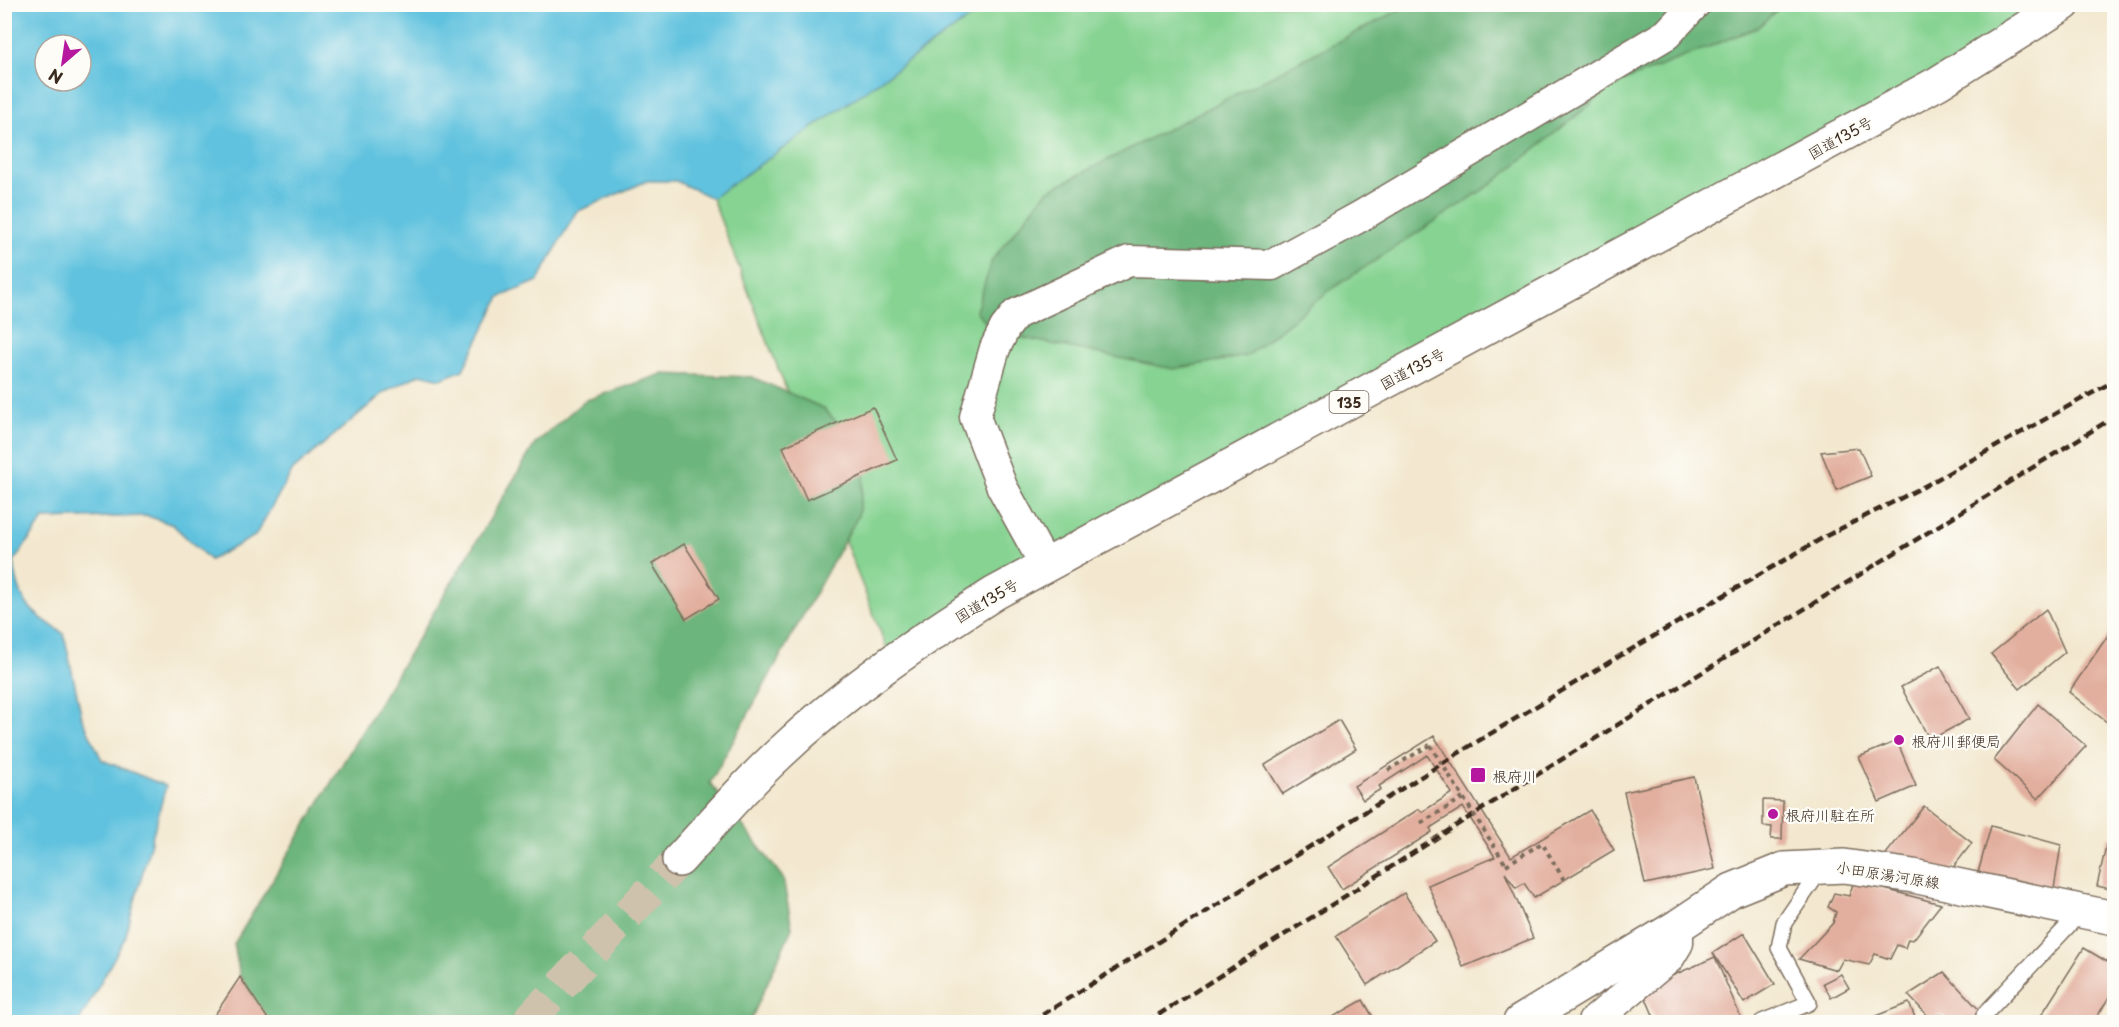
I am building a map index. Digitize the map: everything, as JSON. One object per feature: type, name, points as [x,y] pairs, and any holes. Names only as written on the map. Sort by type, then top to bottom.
[{"type":"main road","name":"国道135号","points":[[679,860],[755,777],[835,705],[932,633],[1045,565],[1832,142],[1938,82],[2064,4]]},
{"type":"main road","name":"小田原湯河原線","points":[[1520,1023],[1732,890],[1784,869],[1824,865],[1844,866],[1913,876],[2115,918]]},
{"type":"street","points":[[1045,565],[1002,487],[975,417],[995,348],[1005,328],[1016,314],[1129,261],[1272,265],[1361,216],[1667,34],[1695,4]]},
{"type":"street","points":[[1593,1023],[1669,958],[1678,943],[1678,926]]},
{"type":"lane","points":[[1762,1023],[1809,1003],[1779,948],[1784,923],[1824,865]]},
{"type":"lane","points":[[1984,1015],[2082,911]]},
{"type":"path","points":[[1388,770],[1430,745],[1506,865],[1542,843],[1564,880]]},
{"type":"path","points":[[1420,823],[1463,798]]},
{"type":"green space","points":[[988,5],[2058,5],[892,662],[712,198]]},
{"type":"green space","points":[[1409,5],[1783,5],[1758,27],[1614,85],[1492,184],[1330,290],[1247,356],[1173,369],[994,332],[976,311],[992,260],[1047,191]]},
{"type":"green space","points":[[662,374],[752,377],[823,408],[868,454],[858,516],[710,783],[783,878],[792,928],[753,1015],[748,1022],[264,1022],[252,994],[240,977],[234,944],[535,444],[584,401]]},
{"type":"water","points":[[5,4],[988,5],[712,198],[676,181],[647,181],[576,212],[538,281],[500,297],[463,370],[441,379],[420,374],[385,392],[293,470],[255,536],[210,560],[173,525],[148,516],[44,519],[14,561],[23,597],[34,612],[64,634],[82,718],[102,760],[166,786],[125,938],[79,1022],[5,1022]]},
{"type":"building","points":[[873,407],[897,460],[807,500],[783,447]]},
{"type":"building","points":[[1859,448],[1871,476],[1837,490],[1821,452]]},
{"type":"building","points":[[684,544],[719,599],[686,619],[652,564]]},
{"type":"building","points":[[2046,609],[2065,652],[2020,689],[1991,654]]},
{"type":"building","points":[[2111,631],[2114,634],[2113,727],[2069,692]]},
{"type":"building","points":[[1940,666],[1969,719],[1930,740],[1901,687]]},
{"type":"building","points":[[2038,704],[2086,746],[2038,799],[1994,760]]},
{"type":"building","points":[[1339,720],[1356,749],[1283,794],[1265,765]]},
{"type":"building","points":[[1434,736],[1511,857],[1590,810],[1614,850],[1534,898],[1524,883],[1516,888],[1505,873],[1533,938],[1463,967],[1428,885],[1495,857],[1463,807],[1430,828],[1432,832],[1342,889],[1328,867],[1419,809],[1422,812],[1452,793],[1427,755],[1379,786],[1381,789],[1363,800],[1354,786]]},
{"type":"building","points":[[1897,741],[1916,786],[1879,802],[1859,757]]},
{"type":"building","points":[[1694,777],[1715,869],[1645,884],[1624,792]]},
{"type":"building","name":"根府川駐在所","points":[[1763,800],[1783,801],[1782,839],[1771,839],[1772,827],[1763,826]]},
{"type":"building","points":[[1924,806],[1972,843],[1945,878],[1882,859]]},
{"type":"building","points":[[1991,826],[2061,845],[2053,895],[1976,880]]},
{"type":"building","points":[[2108,837],[2114,839],[2114,890],[2097,886]]},
{"type":"building","points":[[1854,881],[1941,904],[1913,940],[1908,939],[1905,948],[1897,945],[1890,959],[1875,954],[1869,965],[1843,959],[1837,970],[1799,959],[1833,923],[1836,912],[1828,907],[1834,893],[1849,896]]},
{"type":"building","points":[[1404,893],[1435,941],[1367,985],[1336,936]]},
{"type":"building","points":[[1744,933],[1775,984],[1744,1003],[1713,953]]},
{"type":"building","points":[[2084,948],[2114,966],[2114,989],[2094,1022],[2037,1022]]},
{"type":"building","points":[[1715,957],[1742,1020],[1736,1022],[1656,1022],[1642,989]]},
{"type":"building","points":[[1944,972],[1984,1015],[1976,1022],[1950,1022],[1942,1015],[1928,1016],[1908,995]]},
{"type":"building","points":[[1841,974],[1849,988],[1831,998],[1823,983]]},
{"type":"building","points":[[240,977],[270,1022],[210,1022]]},
{"type":"building","points":[[1363,1000],[1376,1022],[1324,1022]]},
{"type":"building","points":[[1909,1003],[1917,1022],[1860,1022]]},
{"type":"tunnel","points":[[527,1022],[679,860]]},
{"type":"railway","points":[[1031,1022],[1465,749],[1618,657],[1826,536],[1923,487],[2114,381]]},
{"type":"railway","points":[[1147,1022],[1498,799],[2114,417]]},
{"type":"place","name":"根府川郵便局","points":[[1899,740]]},
{"type":"place","name":"根府川","points":[[1478,775]]},
{"type":"place","name":"根府川駐在所","points":[[1773,814]]}]
